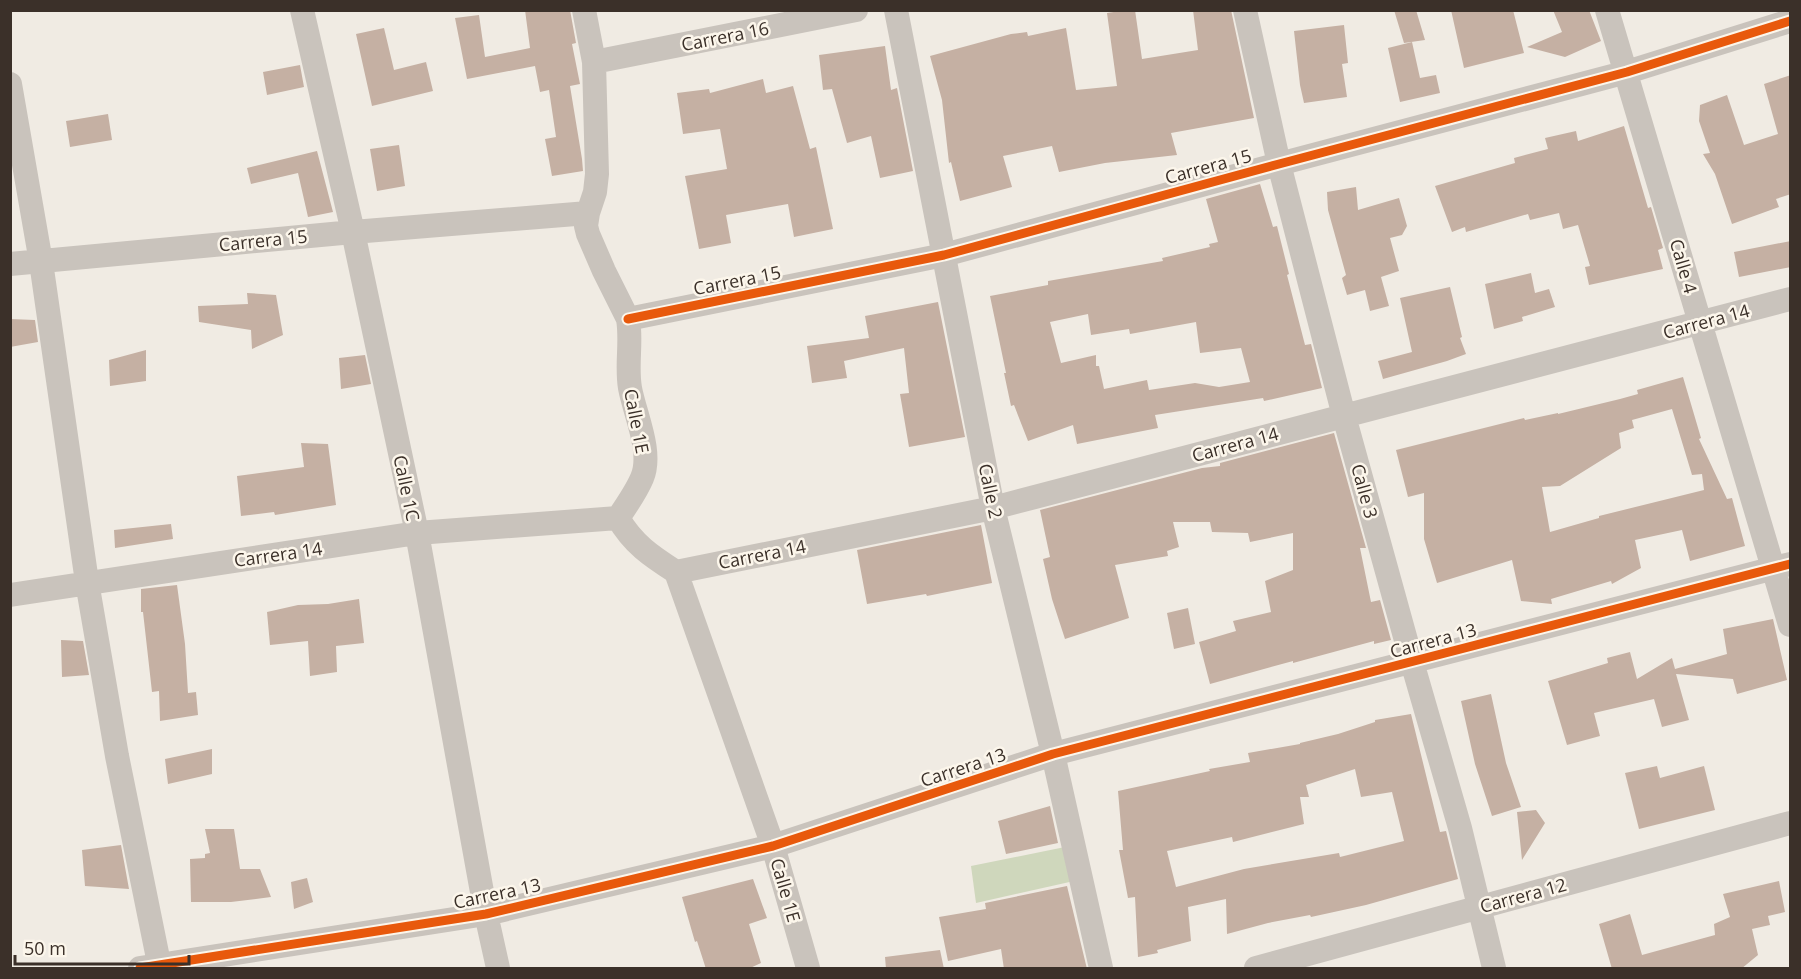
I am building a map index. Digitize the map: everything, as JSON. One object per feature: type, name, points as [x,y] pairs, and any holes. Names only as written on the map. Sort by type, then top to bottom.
[{"type":"street","name":"Calle 1C","points":[[302,10],[353,232],[417,533],[498,969]]},
{"type":"street","name":"Calle 1E","points":[[584,10],[594,63],[597,174],[586,226],[591,244],[628,319],[630,387],[645,451],[642,477],[618,518]]},
{"type":"street","name":"Carrera 16","points":[[594,63],[856,10]]},
{"type":"street","name":"Calle 2","points":[[896,10],[993,508],[1053,754],[1101,969]]},
{"type":"street","name":"Calle 3","points":[[1245,10],[1279,164],[1344,416],[1460,828],[1494,969]]},
{"type":"street","name":"Calle 4","points":[[1607,10],[1701,322],[1782,566],[1791,625]]},
{"type":"street","name":"Carrera 15","points":[[628,319],[944,255],[1627,72],[1791,21]]},
{"type":"street","points":[[10,84],[41,262],[87,582],[153,968]]},
{"type":"street","name":"Carrera 15","points":[[10,264],[588,213]]},
{"type":"street","name":"Carrera 14","points":[[676,572],[993,508],[1791,299]]},
{"type":"street","name":"Carrera 14","points":[[10,595],[417,533],[618,518]]},
{"type":"street","points":[[618,518],[639,547],[676,572]]},
{"type":"street","name":"Carrera 13","points":[[153,968],[486,914],[774,846],[1053,754],[1782,566]]},
{"type":"street","name":"Calle 1E","points":[[676,572],[774,846],[808,969]]},
{"type":"street","name":"Carrera 12","points":[[1256,969],[1791,823]]},
{"type":"green space","points":[[1065,847],[1074,881],[976,903],[971,866]]},
{"type":"building","points":[[525,10],[570,10],[576,43],[572,44],[580,84],[570,86],[583,171],[552,176],[545,139],[556,137],[549,90],[540,92],[535,66],[467,79],[455,18],[479,15],[485,57],[530,48]]},
{"type":"building","points":[[1135,10],[1142,59],[1198,50],[1193,10],[1231,10],[1254,118],[1171,133],[1177,155],[1105,163],[1059,172],[1052,146],[1003,156],[1012,187],[960,201],[951,162],[949,163],[942,100],[930,56],[1011,34],[1027,32],[1028,36],[1066,28],[1076,90],[1117,86],[1107,13]]},
{"type":"building","points":[[1394,10],[1416,10],[1425,40],[1404,43]]},
{"type":"building","points":[[1451,10],[1513,10],[1524,53],[1464,68]]},
{"type":"building","points":[[1553,10],[1589,10],[1601,41],[1565,57],[1527,47],[1562,32]]},
{"type":"building","points":[[1344,25],[1348,63],[1342,64],[1347,97],[1304,103],[1294,31]]},
{"type":"building","points":[[384,28],[394,70],[426,62],[433,91],[372,106],[356,34]]},
{"type":"building","points":[[1412,42],[1420,78],[1436,75],[1440,93],[1400,102],[1388,48]]},
{"type":"building","points":[[885,46],[891,90],[897,88],[913,171],[880,178],[871,136],[847,143],[832,89],[823,90],[819,55]]},
{"type":"building","points":[[300,65],[304,87],[267,95],[263,72]]},
{"type":"building","points":[[1791,75],[1791,194],[1776,199],[1779,207],[1732,224],[1715,174],[1703,154],[1710,153],[1699,121],[1700,105],[1727,95],[1744,145],[1778,134],[1764,84]]},
{"type":"building","points":[[763,79],[766,93],[793,86],[810,149],[816,147],[833,229],[794,237],[788,204],[726,215],[731,243],[699,249],[685,176],[727,169],[720,129],[683,134],[677,93],[709,89],[710,93]]},
{"type":"building","points":[[108,114],[112,140],[70,147],[66,121]]},
{"type":"building","points":[[1624,126],[1648,208],[1651,207],[1663,248],[1658,250],[1663,269],[1589,285],[1585,267],[1590,266],[1578,225],[1563,229],[1559,213],[1530,220],[1528,214],[1466,232],[1465,227],[1452,232],[1435,186],[1515,163],[1514,158],[1548,149],[1545,138],[1576,131],[1578,141]]},
{"type":"building","points":[[399,145],[405,186],[377,191],[370,149]]},
{"type":"building","points":[[317,151],[333,212],[308,217],[298,173],[251,184],[247,168]]},
{"type":"building","points":[[1260,184],[1273,227],[1277,226],[1305,345],[1311,344],[1322,388],[1264,401],[1263,398],[1155,415],[1158,428],[1077,444],[1073,425],[1028,441],[1014,405],[1011,406],[990,296],[1048,285],[1048,281],[1163,261],[1162,258],[1210,247],[1209,244],[1218,242],[1206,199]],"holes":[[[1088,314],[1091,335],[1129,329],[1130,334],[1196,322],[1200,353],[1241,348],[1250,382],[1219,387],[1195,383],[1149,390],[1147,380],[1104,389],[1099,366],[1096,366],[1096,355],[1061,363],[1050,322]]]},
{"type":"building","points":[[1356,187],[1358,210],[1399,198],[1407,226],[1402,235],[1390,238],[1399,271],[1381,277],[1389,306],[1370,311],[1365,290],[1347,295],[1342,278],[1346,275],[1328,210],[1327,192]]},
{"type":"building","points":[[1791,241],[1791,267],[1739,277],[1734,252]]},
{"type":"building","points":[[1531,273],[1535,293],[1549,289],[1555,307],[1522,317],[1523,321],[1494,329],[1485,284]]},
{"type":"building","points":[[1450,287],[1462,337],[1460,338],[1466,354],[1383,379],[1378,361],[1412,352],[1400,298]]},
{"type":"building","points":[[247,293],[276,295],[283,335],[252,349],[251,330],[199,322],[198,306],[248,304]]},
{"type":"building","points":[[938,302],[965,437],[909,447],[900,394],[909,393],[904,348],[844,361],[847,378],[812,383],[807,346],[869,338],[865,316]]},
{"type":"building","points":[[10,319],[35,320],[38,342],[10,347]]},
{"type":"building","points":[[146,350],[146,381],[110,386],[109,360]]},
{"type":"building","points":[[365,355],[371,384],[341,389],[339,358]]},
{"type":"building","points":[[1683,377],[1701,438],[1699,439],[1727,499],[1732,498],[1745,546],[1690,561],[1682,530],[1635,540],[1641,568],[1612,584],[1611,581],[1551,599],[1552,604],[1521,601],[1512,560],[1437,583],[1424,539],[1424,493],[1408,497],[1396,450],[1524,418],[1525,420],[1558,414],[1620,399],[1638,394],[1637,390]],"holes":[[[1672,409],[1692,475],[1702,474],[1704,490],[1599,516],[1599,518],[1550,532],[1542,487],[1560,486],[1621,448],[1619,433],[1634,428],[1632,420]]]},
{"type":"building","points":[[1334,433],[1366,548],[1360,548],[1371,602],[1380,600],[1391,640],[1374,644],[1374,641],[1210,684],[1199,642],[1236,631],[1233,621],[1271,612],[1265,581],[1293,570],[1293,533],[1250,542],[1248,533],[1212,532],[1210,522],[1173,522],[1179,547],[1167,551],[1168,556],[1115,565],[1129,618],[1065,639],[1052,599],[1043,559],[1050,557],[1040,510],[1202,468],[1220,466],[1220,463]]},
{"type":"building","points":[[301,443],[328,444],[336,505],[275,515],[274,512],[241,516],[237,476],[304,467]]},
{"type":"building","points":[[171,524],[173,539],[115,548],[114,530]]},
{"type":"building","points":[[981,525],[992,583],[927,596],[926,594],[867,604],[857,550]]},
{"type":"building","points":[[177,585],[185,644],[188,693],[196,692],[198,715],[160,721],[159,691],[152,692],[143,612],[141,612],[141,589]]},
{"type":"building","points":[[359,599],[364,643],[336,646],[337,672],[310,676],[308,641],[270,645],[267,612],[298,605],[328,604]]},
{"type":"building","points":[[1188,608],[1195,644],[1174,649],[1167,613]]},
{"type":"building","points":[[1773,619],[1787,680],[1737,694],[1733,679],[1676,674],[1689,720],[1662,727],[1654,699],[1594,713],[1600,736],[1567,745],[1548,681],[1608,663],[1607,658],[1630,652],[1637,679],[1672,658],[1675,669],[1727,654],[1723,629]]},
{"type":"building","points":[[61,640],[83,641],[89,675],[62,677]]},
{"type":"building","points":[[1491,694],[1506,763],[1521,807],[1492,816],[1475,764],[1461,701]]},
{"type":"building","points":[[1411,714],[1440,832],[1446,831],[1458,879],[1366,905],[1311,917],[1310,915],[1268,923],[1227,934],[1226,899],[1188,907],[1191,941],[1157,950],[1158,953],[1138,957],[1135,897],[1128,898],[1119,850],[1123,850],[1118,791],[1210,771],[1209,769],[1250,762],[1248,753],[1300,744],[1338,734],[1375,722],[1375,720]],"holes":[[[1355,769],[1361,797],[1392,792],[1404,841],[1340,857],[1339,853],[1244,869],[1176,887],[1167,851],[1232,837],[1233,842],[1304,824],[1300,797],[1309,797],[1306,785]]]},
{"type":"building","points":[[212,749],[212,774],[168,784],[165,759]]},
{"type":"building","points":[[1657,766],[1660,778],[1704,766],[1715,810],[1639,829],[1625,773]]},
{"type":"building","points":[[1050,806],[1058,843],[1006,854],[998,821]]},
{"type":"building","points":[[1536,810],[1545,823],[1522,860],[1517,812]]},
{"type":"building","points":[[205,829],[234,829],[240,869],[260,869],[271,897],[231,902],[191,902],[190,859],[205,858],[205,854],[210,853]]},
{"type":"building","points":[[121,845],[129,889],[85,886],[82,850]]},
{"type":"building","points":[[307,878],[313,902],[294,909],[291,882]]},
{"type":"building","points":[[753,879],[767,918],[749,924],[761,963],[748,969],[706,969],[697,941],[695,942],[682,897]]},
{"type":"building","points":[[1779,881],[1785,912],[1768,916],[1770,925],[1752,929],[1758,955],[1741,969],[1612,969],[1599,924],[1630,914],[1642,955],[1715,935],[1714,924],[1730,917],[1723,894]]},
{"type":"building","points":[[1067,886],[1087,969],[1004,969],[1001,949],[948,961],[939,917],[986,909],[985,903]]},
{"type":"building","points":[[940,950],[944,969],[886,969],[885,957]]},
{"type":"cycle path","points":[[628,319],[944,255],[1627,72],[1790,21]]},
{"type":"cycle path","points":[[140,968],[486,914],[773,846],[1053,754],[1790,564]]}]
